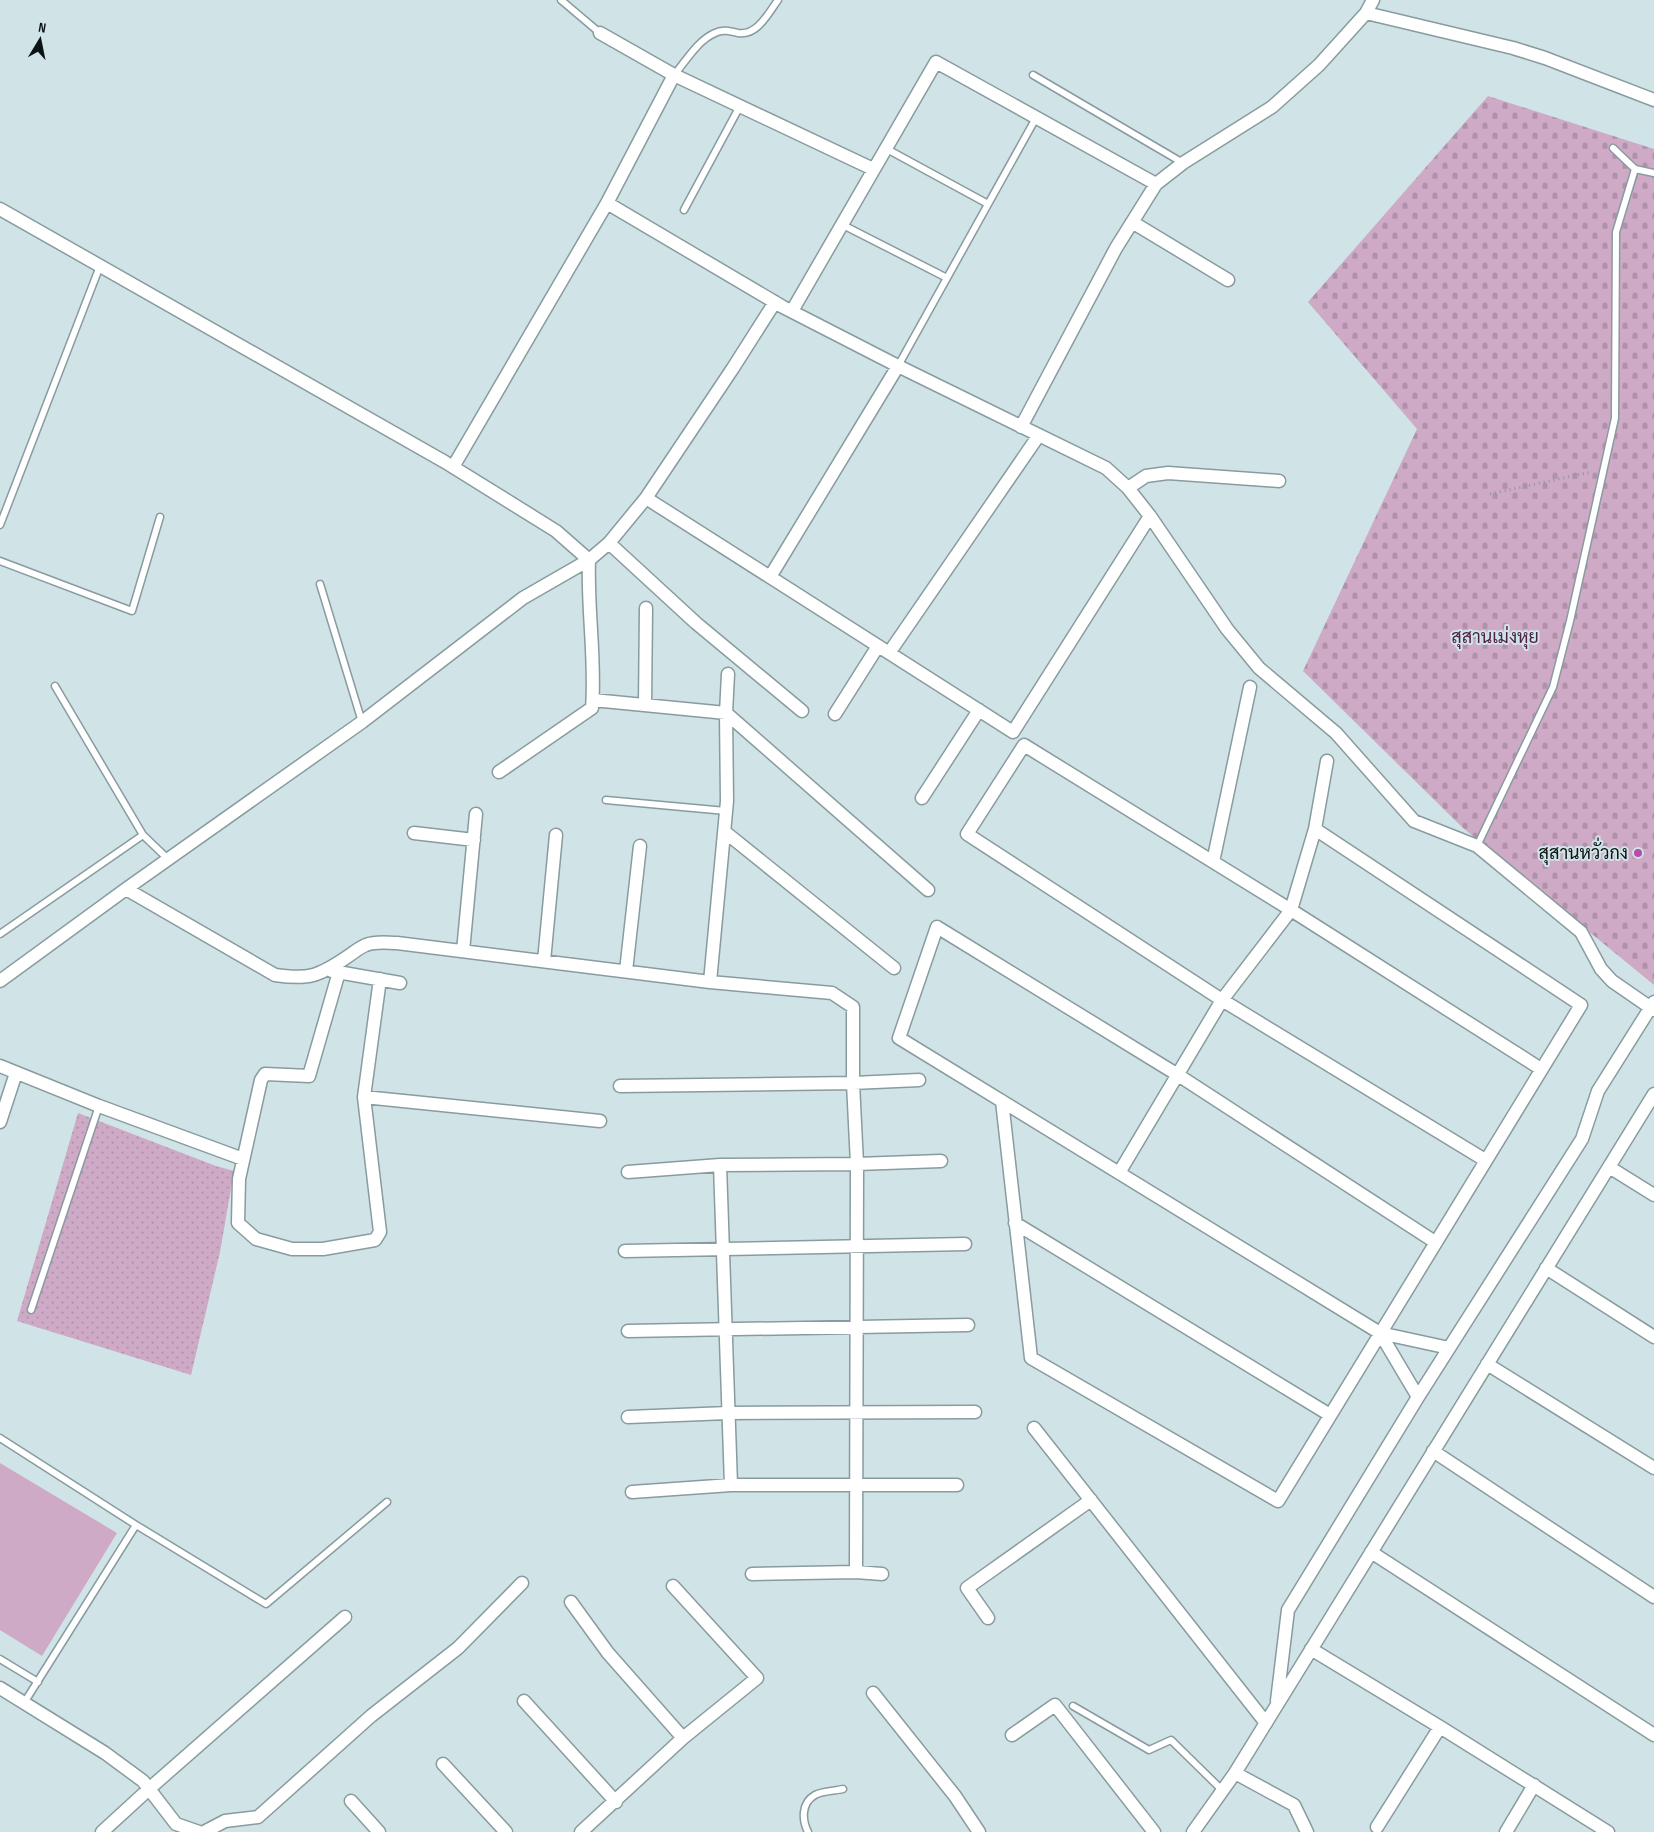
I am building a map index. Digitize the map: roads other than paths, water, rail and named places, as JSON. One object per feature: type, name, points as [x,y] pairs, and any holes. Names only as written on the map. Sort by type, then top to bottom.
[{"type":"street","points":[[1021,427],[1116,248],[1156,184],[1183,163],[1272,106],[1319,65],[1366,13],[1373,0]]},
{"type":"street","points":[[1366,13],[1513,48],[1545,58],[1654,100]]},
{"type":"street","points":[[600,33],[674,75],[873,169]]},
{"type":"street","points":[[792,311],[936,62],[1156,184]]},
{"type":"street","points":[[453,467],[607,203],[674,75]]},
{"type":"street","points":[[607,203],[775,302],[898,366],[1106,468],[1128,488],[1150,516],[1227,628],[1259,668],[1336,733],[1414,820],[1477,846],[1571,922],[1581,932],[1602,969],[1612,981],[1652,1007],[1598,1091],[1582,1139],[1418,1397],[1288,1610],[1276,1706]]},
{"type":"street","points":[[0,210],[453,467],[556,531],[589,560]]},
{"type":"street","points":[[1132,222],[1228,280]]},
{"type":"street","points":[[0,981],[126,889],[362,722],[523,598],[589,560],[609,543],[646,498],[775,302]]},
{"type":"street","points":[[770,577],[898,366]]},
{"type":"street","points":[[835,714],[884,650],[1038,436]]},
{"type":"street","points":[[1128,488],[1146,476],[1161,473],[1280,481]]},
{"type":"street","points":[[646,498],[1013,732],[1150,516]]},
{"type":"street","points":[[609,543],[696,623],[802,711]]},
{"type":"street","points":[[499,772],[592,708],[592,618],[588,584],[589,560]]},
{"type":"street","points":[[645,704],[646,608]]},
{"type":"street","points":[[710,982],[725,832],[728,674]]},
{"type":"street","points":[[1214,862],[1250,687]]},
{"type":"street","points":[[593,700],[726,713],[928,890]]},
{"type":"street","points":[[922,798],[979,710]]},
{"type":"street","points":[[1485,1160],[1222,1000],[967,834],[1024,746],[1291,910],[1541,1069]]},
{"type":"street","points":[[1119,1173],[1222,1000],[1291,910],[1315,829],[1327,762]]},
{"type":"street","points":[[463,951],[476,814]]},
{"type":"street","points":[[1002,1101],[1031,1358],[1278,1500],[1581,1005],[1315,829]]},
{"type":"street","points":[[725,832],[894,968]]},
{"type":"street","points":[[414,833],[474,840]]},
{"type":"street","points":[[544,961],[556,835]]},
{"type":"street","points":[[626,971],[640,846]]},
{"type":"street","points":[[126,889],[275,975],[295,978],[333,972],[400,983]]},
{"type":"street","points":[[1435,1242],[1178,1074],[937,928],[898,1038],[1380,1333],[1449,1348]]},
{"type":"street","points":[[380,980],[364,1097],[380,1232],[375,1240],[323,1249],[292,1249],[256,1239],[238,1223],[239,1179],[261,1080],[265,1074],[309,1076],[333,972],[366,945],[380,942],[397,943],[710,982],[832,993],[853,1007],[858,1248],[856,1572]]},
{"type":"street","points":[[0,1066],[98,1106],[243,1159]]},
{"type":"street","points":[[0,1122],[16,1073]]},
{"type":"street","points":[[620,1086],[854,1083],[918,1080]]},
{"type":"street","points":[[1193,1832],[1235,1773],[1654,1094]]},
{"type":"street","points":[[364,1097],[600,1121]]},
{"type":"street","points":[[628,1172],[720,1165],[940,1161]]},
{"type":"street","points":[[720,1165],[731,1485]]},
{"type":"street","points":[[1609,1167],[1654,1195]]},
{"type":"street","points":[[1015,1223],[1330,1415]]},
{"type":"street","points":[[625,1251],[858,1248],[965,1244]]},
{"type":"street","points":[[1546,1268],[1654,1337]]},
{"type":"street","points":[[628,1331],[968,1325]]},
{"type":"street","points":[[1380,1333],[1418,1397]]},
{"type":"street","points":[[1487,1364],[1654,1468]]},
{"type":"street","points":[[628,1417],[728,1413],[975,1412]]},
{"type":"street","points":[[1034,1428],[1266,1723]]},
{"type":"street","points":[[1433,1451],[1654,1597]]},
{"type":"street","points":[[632,1492],[731,1485],[956,1486]]},
{"type":"street","points":[[988,1618],[967,1588],[1091,1500]]},
{"type":"street","points":[[1371,1552],[1654,1735]]},
{"type":"street","points":[[752,1574],[856,1572],[882,1574]]},
{"type":"street","points":[[204,1832],[225,1821],[258,1817],[371,1716],[458,1648],[522,1583]]},
{"type":"street","points":[[582,1832],[684,1738],[757,1678],[673,1586]]},
{"type":"street","points":[[571,1602],[608,1653],[684,1738]]},
{"type":"street","points":[[102,1832],[345,1617]]},
{"type":"street","points":[[1311,1649],[1608,1832]]},
{"type":"street","points":[[0,1688],[105,1753],[144,1781],[176,1824],[199,1832]]},
{"type":"street","points":[[873,1693],[955,1796],[979,1832]]},
{"type":"street","points":[[524,1701],[616,1802]]},
{"type":"street","points":[[1012,1735],[1055,1705],[1154,1832]]},
{"type":"street","points":[[1378,1827],[1440,1727]]},
{"type":"street","points":[[443,1764],[506,1832]]},
{"type":"street","points":[[1235,1773],[1294,1805],[1307,1832]]},
{"type":"street","points":[[1506,1832],[1534,1785]]},
{"type":"street","points":[[351,1801],[379,1832]]},
{"type":"lane","points":[[561,0],[600,33]]},
{"type":"lane","points":[[674,75],[701,42],[712,34],[721,30],[742,33],[751,32],[760,24],[778,0]]},
{"type":"lane","points":[[1033,75],[1183,163]]},
{"type":"lane","points":[[684,210],[740,106]]},
{"type":"lane","points":[[898,366],[1036,118]]},
{"type":"lane","points":[[885,148],[988,204]]},
{"type":"lane","points":[[1613,148],[1635,169],[1654,173]]},
{"type":"lane","points":[[1477,846],[1553,688],[1570,621],[1615,418],[1616,232],[1635,169]]},
{"type":"lane","points":[[841,224],[947,278]]},
{"type":"lane","points":[[0,525],[100,266]]},
{"type":"lane","points":[[0,561],[132,611],[160,517]]},
{"type":"lane","points":[[320,584],[362,722]]},
{"type":"lane","points":[[55,686],[143,835],[168,859]]},
{"type":"lane","points":[[606,800],[726,811]]},
{"type":"lane","points":[[0,934],[143,835]]},
{"type":"lane","points":[[31,1310],[98,1106]]},
{"type":"lane","points":[[0,1438],[136,1525],[266,1604],[387,1502]]},
{"type":"lane","points":[[24,1703],[136,1525]]},
{"type":"lane","points":[[0,1659],[38,1682]]},
{"type":"lane","points":[[1073,1706],[1149,1750],[1171,1740],[1222,1790]]},
{"type":"lane","points":[[808,1832],[804,1825],[803,1814],[805,1806],[815,1795],[844,1789]]},
{"type":"place","name":"สุสานหวั่วกง","points":[[1638,853]]},
{"type":"park label","name":"สุสานเม่งหุย","points":[[1495,637]]}]
